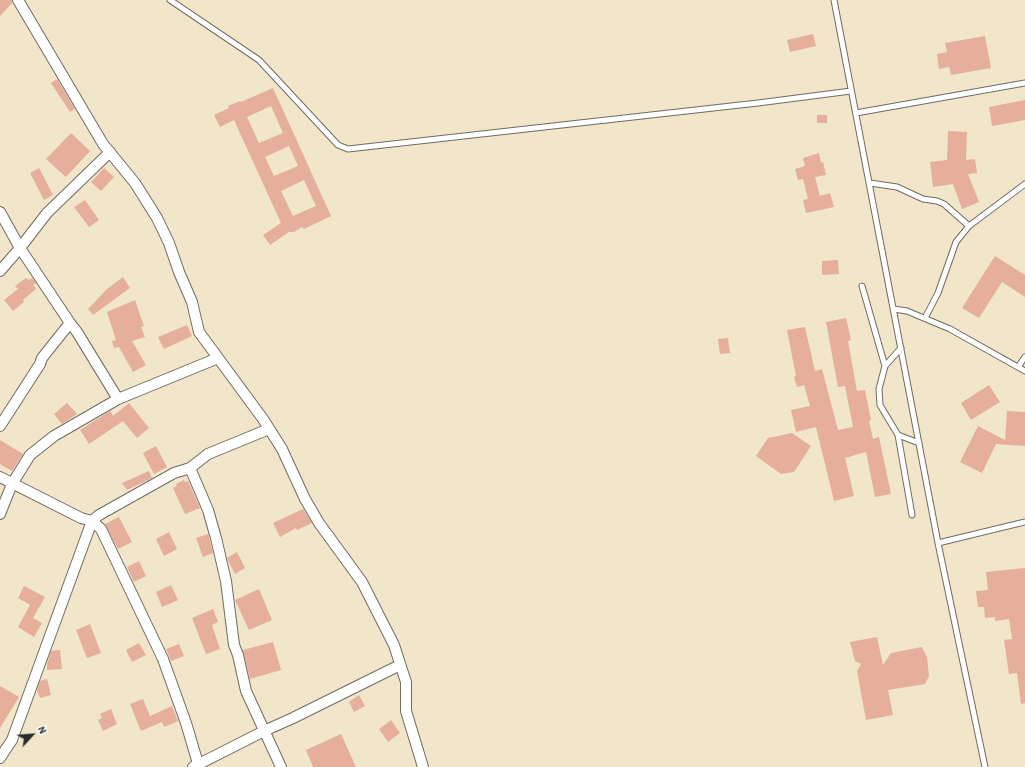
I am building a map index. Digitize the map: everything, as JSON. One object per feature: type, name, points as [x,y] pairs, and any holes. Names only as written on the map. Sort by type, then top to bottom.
[{"type":"street","points":[[18,0],[103,144],[135,183],[157,218],[169,243],[179,272],[192,302],[199,332],[269,429],[282,449],[305,499],[319,523],[362,582],[394,645],[406,682],[406,711],[423,767]]},
{"type":"street","points":[[0,271],[47,213],[110,152]]},
{"type":"street","points":[[0,212],[20,248],[77,332],[118,399]]},
{"type":"street","points":[[0,426],[40,364],[42,358],[70,323]]},
{"type":"street","points":[[0,514],[12,484],[30,455],[54,436],[118,399],[218,358]]},
{"type":"street","points":[[0,758],[12,740],[92,521],[99,515],[174,473],[190,468],[208,454],[269,429]]},
{"type":"street","points":[[190,468],[208,510],[216,538],[226,581],[234,645],[238,655],[246,691],[281,767]]},
{"type":"street","points":[[0,478],[81,518],[92,521],[101,528],[163,659],[186,723],[197,766],[264,731],[400,666]]},
{"type":"lane","points":[[170,0],[259,60],[338,145],[348,149],[758,103],[851,91]]},
{"type":"lane","points":[[834,0],[938,543],[985,767]]},
{"type":"lane","points":[[856,113],[1025,83]]},
{"type":"lane","points":[[870,183],[897,187],[923,199],[936,200],[944,204],[969,226]]},
{"type":"lane","points":[[925,318],[938,294],[956,242],[969,226],[1025,184]]},
{"type":"lane","points":[[862,286],[885,366]]},
{"type":"lane","points":[[894,309],[907,311],[950,329],[1025,371]]},
{"type":"lane","points":[[901,348],[885,366],[879,388],[880,405],[898,435],[912,515]]},
{"type":"lane","points":[[1018,367],[1025,357]]},
{"type":"lane","points":[[898,435],[919,443]]},
{"type":"lane","points":[[938,543],[1025,522]]},
{"type":"building","points":[[0,0],[12,0],[12,3],[0,16]]},
{"type":"building","points":[[813,34],[816,46],[790,52],[787,40]]},
{"type":"building","points":[[985,36],[991,68],[951,75],[949,67],[939,69],[937,54],[947,52],[945,43]]},
{"type":"building","points":[[57,79],[75,109],[70,112],[51,83]]},
{"type":"building","points":[[273,88],[331,216],[304,229],[302,227],[294,232],[289,232],[270,245],[263,235],[281,223],[234,120],[220,127],[214,115],[229,108],[228,106],[240,101],[241,102]],"holes":[[[271,106],[283,133],[259,143],[247,117]],[[289,146],[298,166],[274,176],[265,157]],[[304,180],[316,206],[293,216],[281,191]]]},
{"type":"building","points":[[1025,100],[1025,120],[992,126],[989,107]]},
{"type":"building","points":[[817,115],[827,115],[827,123],[817,123]]},
{"type":"building","points":[[948,131],[967,132],[966,160],[975,159],[977,173],[968,174],[979,202],[962,209],[953,184],[933,187],[930,162],[947,160]]},
{"type":"building","points":[[71,133],[90,151],[66,177],[46,159]]},
{"type":"building","points":[[819,153],[826,175],[815,177],[820,196],[830,193],[834,207],[806,213],[803,200],[808,199],[803,179],[798,180],[795,169],[805,166],[803,158]]},
{"type":"building","points":[[39,168],[53,195],[44,200],[30,173]]},
{"type":"building","points":[[104,168],[114,177],[101,191],[91,182]]},
{"type":"building","points":[[85,200],[99,220],[89,227],[74,207]]},
{"type":"building","points":[[995,256],[1025,275],[1025,297],[1002,282],[979,318],[962,308]]},
{"type":"building","points":[[838,260],[839,274],[822,275],[822,261]]},
{"type":"building","points":[[123,277],[130,288],[93,315],[88,309],[107,289]]},
{"type":"building","points":[[26,278],[29,280],[32,278],[36,283],[33,285],[36,289],[13,311],[4,300],[18,289],[15,286]]},
{"type":"building","points":[[135,300],[144,326],[141,327],[145,337],[132,341],[146,365],[133,372],[119,347],[114,348],[112,341],[116,340],[107,312]]},
{"type":"building","points":[[846,318],[851,340],[848,341],[857,391],[865,390],[873,439],[879,437],[891,494],[875,497],[866,452],[845,458],[854,496],[834,501],[816,427],[796,432],[791,410],[810,406],[804,385],[797,387],[794,377],[796,376],[787,330],[805,327],[815,371],[822,369],[838,430],[853,427],[845,386],[838,387],[826,322]]},
{"type":"building","points":[[187,325],[192,336],[164,349],[158,337]]},
{"type":"building","points":[[728,338],[730,353],[720,354],[718,339]]},
{"type":"building","points":[[989,385],[1000,402],[971,420],[961,403]]},
{"type":"building","points":[[67,403],[77,414],[62,424],[54,414]]},
{"type":"building","points":[[129,403],[149,428],[137,438],[123,421],[89,444],[80,430],[110,411],[113,416]]},
{"type":"building","points":[[1007,411],[1025,412],[1025,446],[996,444],[982,473],[960,462],[978,426],[1005,440]]},
{"type":"building","points":[[792,433],[811,446],[794,472],[781,474],[756,456],[768,438]]},
{"type":"building","points":[[0,440],[23,454],[12,471],[0,464]]},
{"type":"building","points":[[156,446],[167,467],[154,474],[143,453]]},
{"type":"building","points":[[149,471],[152,478],[127,490],[122,483]]},
{"type":"building","points":[[184,480],[185,482],[188,481],[200,508],[185,514],[173,488],[177,486],[176,484]]},
{"type":"building","points":[[303,509],[312,523],[297,530],[296,528],[280,537],[273,523]]},
{"type":"building","points":[[119,517],[132,542],[118,549],[105,524]]},
{"type":"building","points":[[169,532],[177,549],[164,556],[156,539]]},
{"type":"building","points":[[208,534],[213,553],[203,557],[196,538]]},
{"type":"building","points":[[237,552],[245,568],[235,574],[227,558]]},
{"type":"building","points":[[139,561],[146,576],[134,582],[127,567]]},
{"type":"building","points":[[1025,568],[1025,703],[1021,704],[1017,673],[1009,674],[1004,640],[1012,639],[1009,619],[995,621],[995,617],[985,618],[984,607],[978,607],[976,591],[988,590],[986,572]]},
{"type":"building","points":[[171,585],[178,600],[162,607],[156,592]]},
{"type":"building","points":[[24,586],[45,597],[33,618],[42,623],[34,637],[18,627],[30,605],[18,598]]},
{"type":"building","points":[[259,589],[272,620],[249,630],[235,600]]},
{"type":"building","points":[[213,609],[218,622],[212,625],[220,649],[206,654],[192,618]]},
{"type":"building","points":[[90,624],[101,653],[87,658],[76,630]]},
{"type":"building","points":[[877,637],[883,665],[891,653],[922,647],[927,657],[929,676],[925,684],[888,690],[893,715],[866,720],[857,671],[861,664],[855,661],[850,642]]},
{"type":"building","points":[[273,642],[281,670],[250,679],[243,650]]},
{"type":"building","points":[[139,643],[146,655],[132,662],[126,650]]},
{"type":"building","points":[[179,644],[184,656],[171,661],[166,649]]},
{"type":"building","points":[[60,650],[62,669],[47,670],[47,664],[51,651]]},
{"type":"building","points":[[47,679],[51,695],[40,698],[37,690],[40,681]]},
{"type":"building","points":[[0,686],[19,697],[0,728]]},
{"type":"building","points":[[359,695],[365,706],[354,712],[349,702]]},
{"type":"building","points":[[143,699],[150,716],[172,706],[178,721],[164,727],[162,722],[141,731],[130,704]]},
{"type":"building","points":[[111,709],[117,724],[103,731],[98,720],[102,718],[100,714]]},
{"type":"building","points":[[391,720],[400,733],[388,742],[379,729]]},
{"type":"building","points":[[341,734],[356,767],[313,767],[306,750]]}]
